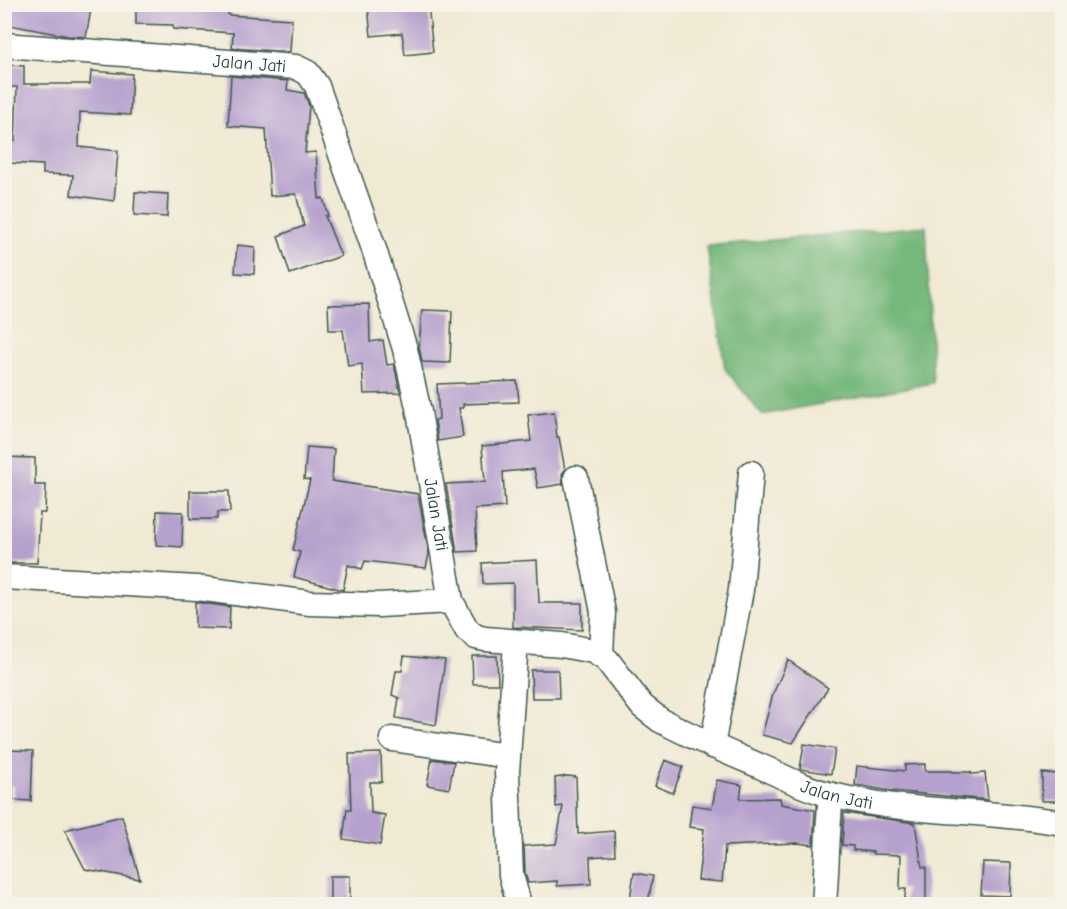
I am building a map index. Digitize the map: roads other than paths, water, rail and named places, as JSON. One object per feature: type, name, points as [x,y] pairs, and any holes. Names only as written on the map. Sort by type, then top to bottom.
[{"type":"street","name":"Jalan Jati","points":[[4,45],[296,67],[308,73],[317,86],[343,157],[405,349],[419,412],[452,601],[467,630],[476,637],[562,645],[593,651],[607,660],[642,706],[660,720],[796,785],[831,795],[883,805],[959,813],[1025,816],[1062,823]]},
{"type":"street","points":[[712,746],[741,590],[751,473]]},
{"type":"street","points":[[576,478],[603,612],[600,655]]},
{"type":"street","points":[[4,577],[197,588],[310,603],[379,605],[452,601]]},
{"type":"street","points":[[516,642],[508,756],[511,875],[519,904]]},
{"type":"street","points":[[392,739],[508,756]]},
{"type":"street","points":[[824,904],[828,854],[826,841],[831,795]]}]
